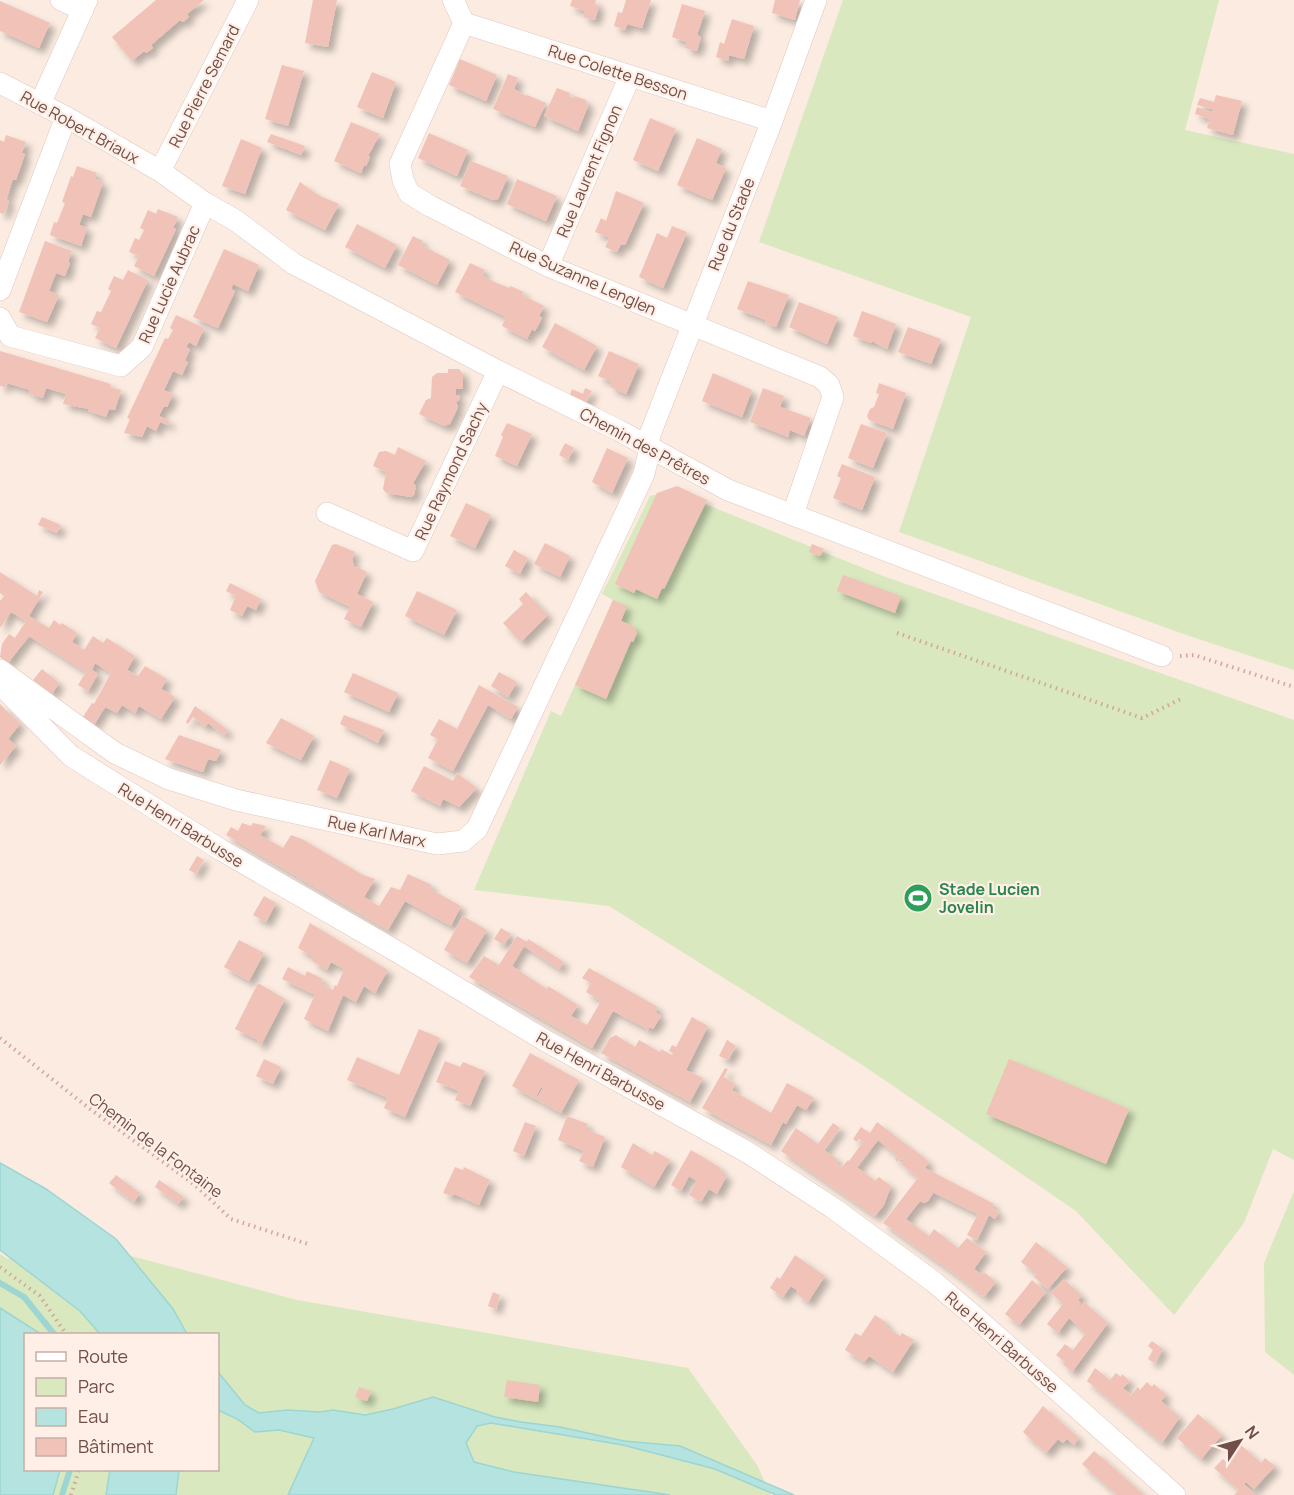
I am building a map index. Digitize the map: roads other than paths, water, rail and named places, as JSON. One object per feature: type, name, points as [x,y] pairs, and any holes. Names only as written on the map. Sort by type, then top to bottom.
[{"type":"street","points":[[40,104],[85,5],[61,0]]},
{"type":"street","name":"Rue Pierre Semard","points":[[160,171],[248,0]]},
{"type":"street","points":[[453,0],[465,22]]},
{"type":"street","name":"Rue du Stade","points":[[650,448],[649,437],[772,121],[816,0]]},
{"type":"street","name":"Rue Colette Besson","points":[[465,22],[772,121]]},
{"type":"street","name":"Rue Suzanne Lenglen","points":[[465,22],[400,164],[409,194],[549,266],[820,378],[829,384],[833,397],[793,514]]},
{"type":"street","name":"Rue Laurent Fignon","points":[[549,266],[630,76]]},
{"type":"street","name":"Rue Robert Briaux","points":[[0,83],[66,117],[160,171]]},
{"type":"street","points":[[0,290],[66,117]]},
{"type":"street","name":"Chemin des Prêtres","points":[[160,171],[235,220],[294,264],[498,371],[618,430],[729,490],[1162,656]]},
{"type":"street","name":"Rue Lucie Aubrac","points":[[0,318],[10,336],[121,366],[142,347],[206,202]]},
{"type":"street","name":"Rue Raymond Sachy","points":[[327,513],[413,551],[498,371]]},
{"type":"street","name":"Rue Karl Marx","points":[[0,670],[116,753],[169,779],[236,800],[437,844],[463,841],[477,829],[644,474],[650,448]]},
{"type":"street","name":"Rue Henri Barbusse","points":[[0,684],[71,756],[101,775],[221,850],[546,1041],[747,1152],[833,1208],[934,1282],[975,1316],[1175,1495]]},
{"type":"water","points":[[0,1163],[46,1189],[116,1239],[173,1309],[186,1333],[99,1333],[80,1311],[0,1250]]},
{"type":"water","points":[[0,1308],[39,1333],[24,1333],[24,1471],[60,1471],[53,1495],[0,1495]]},
{"type":"water","points":[[219,1373],[245,1405],[259,1413],[287,1410],[320,1412],[333,1410],[365,1415],[433,1397],[495,1417],[560,1427],[624,1441],[680,1446],[794,1495],[776,1495],[715,1469],[623,1445],[491,1423],[477,1426],[466,1443],[474,1462],[514,1472],[670,1495],[288,1495],[314,1438],[279,1430],[255,1432],[237,1419],[219,1410]]},
{"type":"water","points":[[110,1471],[179,1471],[176,1495],[106,1495]]},
{"type":"waterway","points":[[0,1283],[24,1297],[53,1333]]},
{"type":"waterway","points":[[62,1495],[70,1471]]},
{"type":"place","name":"Stade Lucien Jovelin","points":[[918,898]]}]
